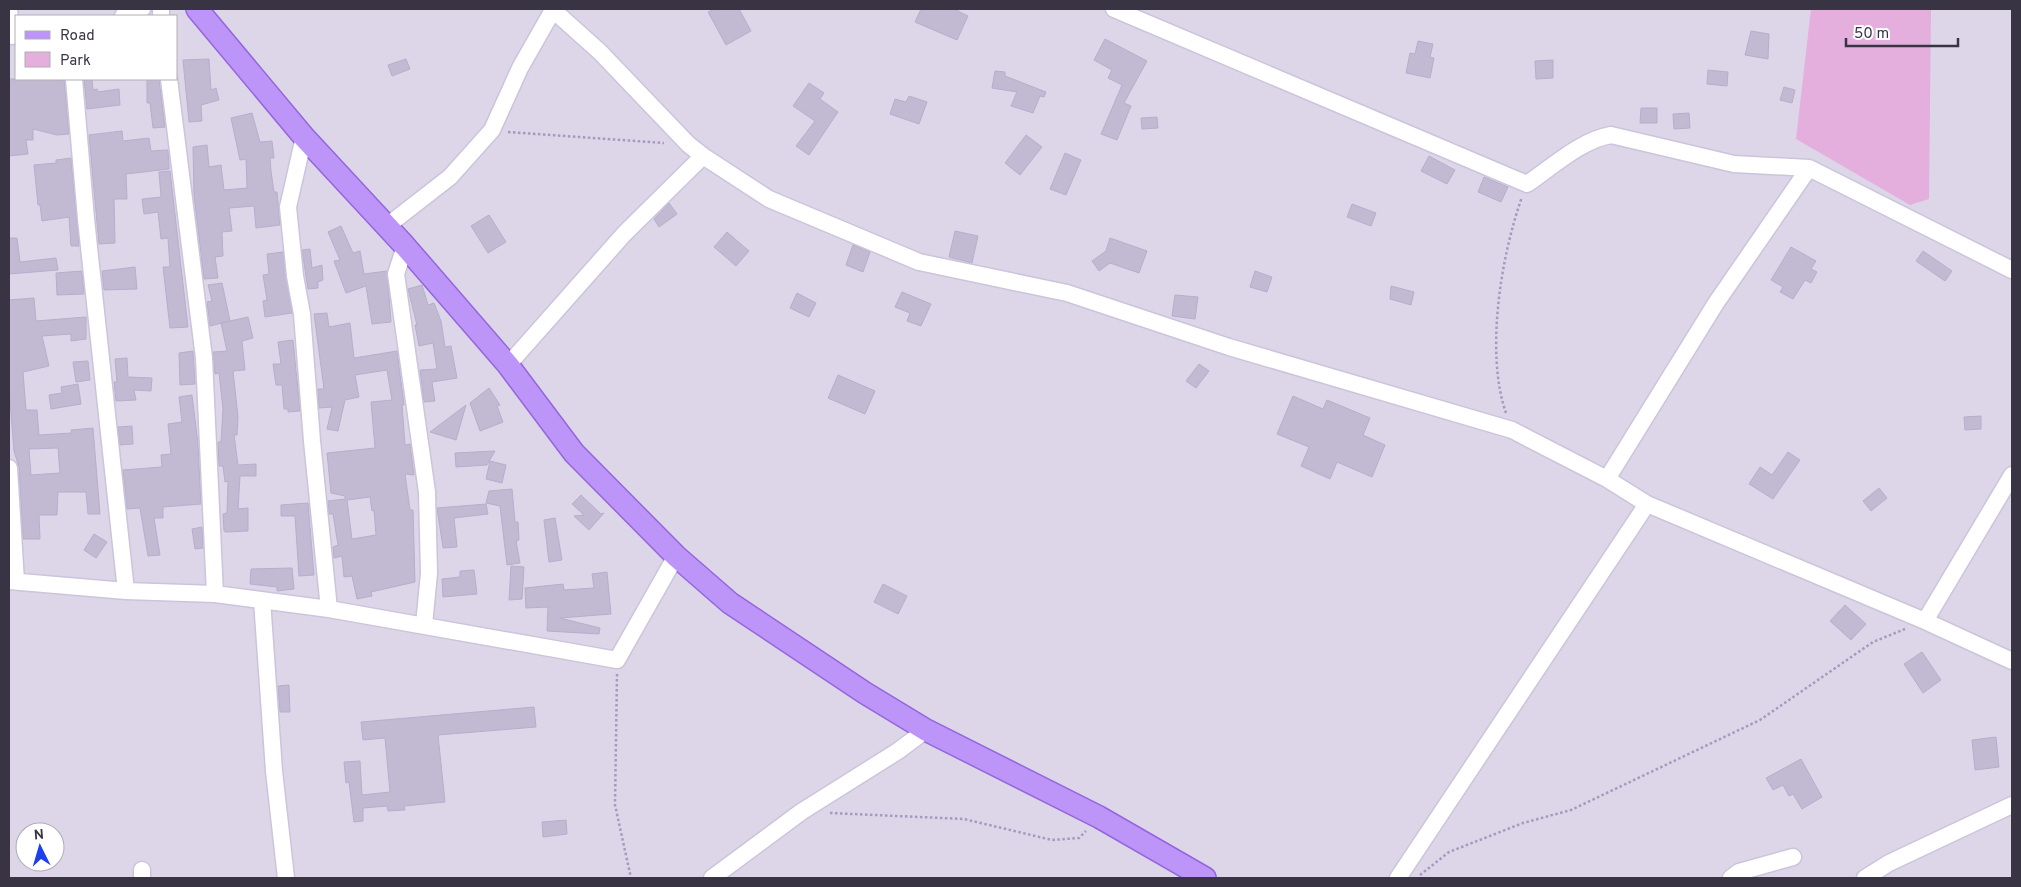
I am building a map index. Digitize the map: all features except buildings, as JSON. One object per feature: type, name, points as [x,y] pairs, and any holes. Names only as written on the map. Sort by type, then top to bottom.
[{"type":"main road","points":[[197,9],[304,137],[405,246],[508,365],[574,453],[676,556],[730,602],[865,692],[926,730],[1099,817],[1205,878]]},
{"type":"street","points":[[9,9],[12,36]]},
{"type":"street","points":[[126,15],[142,9]]},
{"type":"street","points":[[387,226],[450,177],[492,130],[520,68],[552,9],[600,52],[688,144],[703,156],[770,199],[919,262],[1067,293],[1229,347],[1512,430],[1606,479],[1647,504],[1925,621],[2012,661]]},
{"type":"street","points":[[1114,9],[1527,184],[1583,146],[1611,135],[1734,164],[1809,168],[2012,270]]},
{"type":"street","points":[[74,80],[86,219],[126,591]]},
{"type":"street","points":[[169,80],[204,358],[215,594]]},
{"type":"street","points":[[304,137],[288,207],[295,276],[302,314],[312,441],[329,609]]},
{"type":"street","points":[[508,365],[624,234],[703,156]]},
{"type":"street","points":[[1606,479],[1716,303],[1809,168]]},
{"type":"street","points":[[405,246],[396,274],[427,492],[429,573],[424,625]]},
{"type":"street","points":[[9,468],[13,581],[126,591],[215,594],[262,600],[424,625],[618,660],[676,556]]},
{"type":"street","points":[[1925,621],[2012,475]]},
{"type":"street","points":[[1398,878],[1647,504]]},
{"type":"street","points":[[262,600],[274,771],[286,878]]},
{"type":"street","points":[[712,878],[801,812],[898,751],[926,730]]},
{"type":"street","points":[[1865,878],[1889,863],[2012,804]]},
{"type":"street","points":[[1731,878],[1739,872],[1793,858]]},
{"type":"path","points":[[492,130],[688,144]]},
{"type":"path","points":[[1512,430],[1501,398],[1495,355],[1499,305],[1511,228],[1527,184]]},
{"type":"path","points":[[1416,878],[1449,852],[1523,823],[1571,810],[1760,720],[1873,642],[1925,621]]},
{"type":"path","points":[[618,660],[615,804],[631,878]]},
{"type":"path","points":[[801,812],[964,819],[1052,840],[1080,838],[1099,817]]},
{"type":"shaded area","points":[[9,9],[2012,9],[2012,878],[9,878]]},
{"type":"green space","points":[[1811,9],[1931,9],[1929,199],[1910,205],[1796,139]]}]
